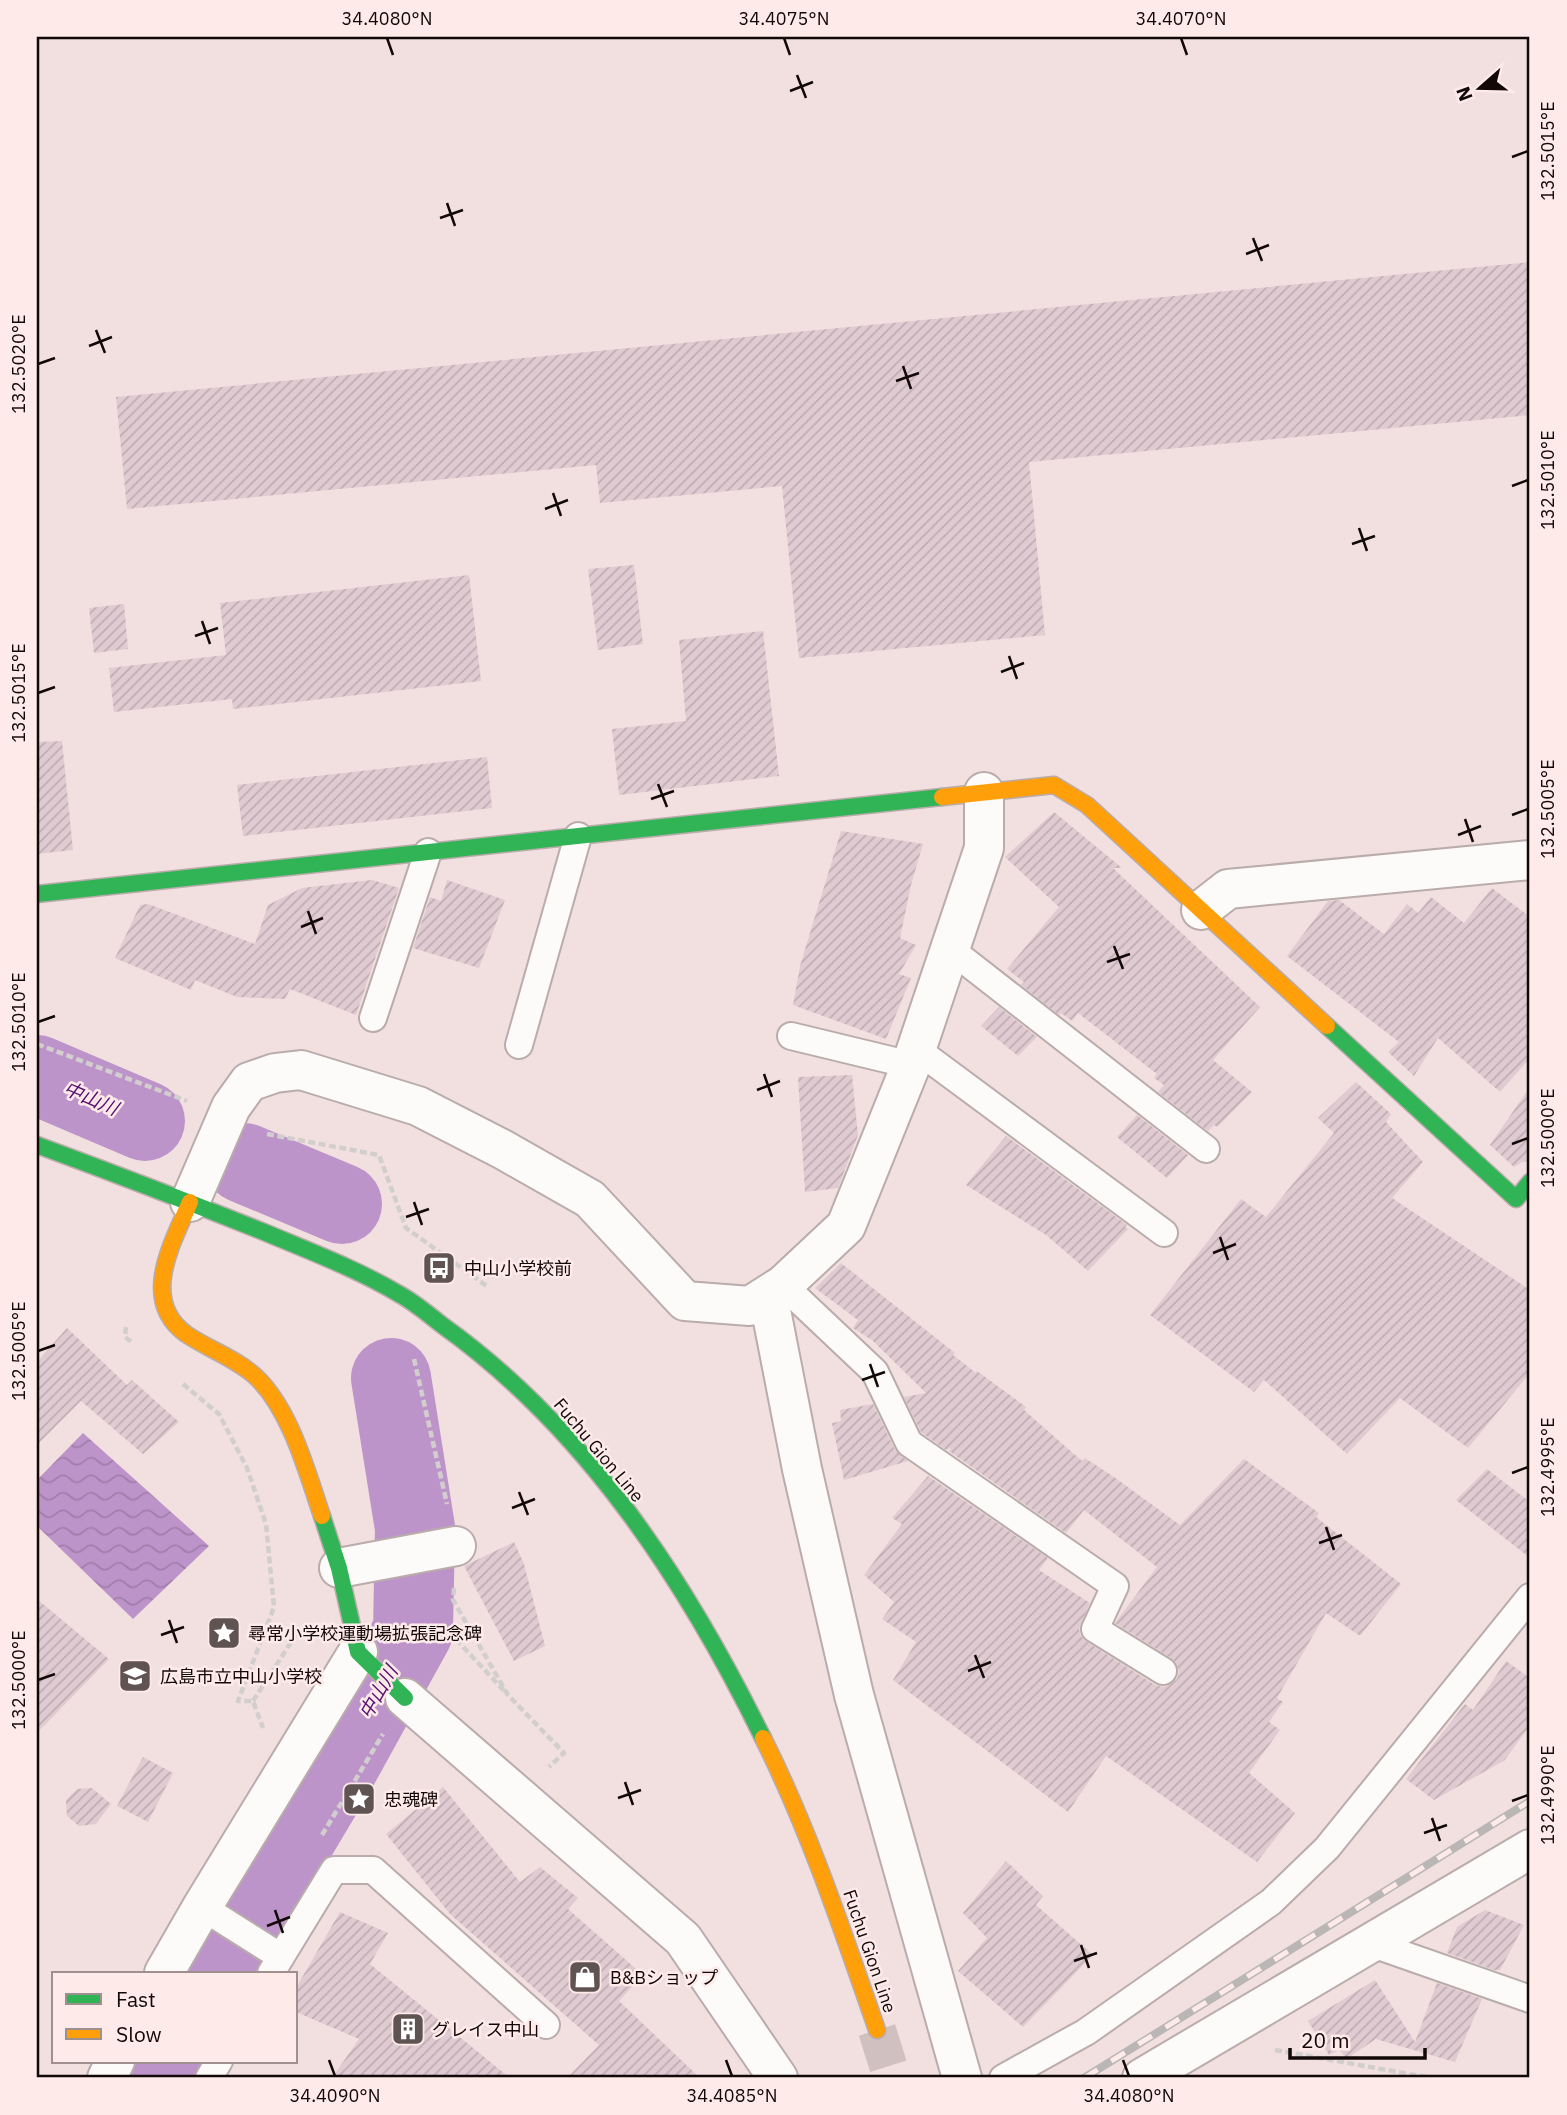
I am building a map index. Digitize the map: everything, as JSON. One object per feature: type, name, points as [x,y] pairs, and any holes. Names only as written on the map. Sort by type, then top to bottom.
[{"type":"street","points":[[37,894],[1054,785],[1087,805],[1525,1198]]},
{"type":"street","points":[[778,2078],[683,1940],[405,1698],[362,1656],[339,1568],[291,1431],[275,1402],[256,1377],[185,1333],[170,1318],[163,1298],[161,1279],[170,1248],[231,1107],[249,1082],[275,1073],[301,1070],[418,1106],[502,1149],[590,1199],[685,1301],[750,1306],[775,1290],[846,1226],[913,1057],[984,848],[984,792]]},
{"type":"street","points":[[1201,910],[1228,889],[1530,860]]},
{"type":"street","name":"Fuchu Gion Line","points":[[37,1145],[190,1202],[310,1251],[400,1294],[479,1351],[556,1424],[619,1500],[679,1584],[731,1673],[780,1774],[832,1900],[877,2030]]},
{"type":"street","points":[[775,1290],[802,1468],[853,1695],[962,2078]]},
{"type":"street","points":[[339,1568],[449,1547]]},
{"type":"street","points":[[165,1972],[211,1912],[362,1656]]},
{"type":"street","points":[[1142,2078],[1530,1849]]},
{"type":"street","points":[[107,2078],[115,2062]]},
{"type":"lane","points":[[519,1045],[578,836]]},
{"type":"lane","points":[[373,1018],[428,852]]},
{"type":"lane","points":[[950,949],[1206,1149]]},
{"type":"lane","points":[[791,1036],[913,1057],[1164,1233]]},
{"type":"lane","points":[[775,1290],[875,1372],[909,1443],[1115,1586],[1095,1629],[1163,1671]]},
{"type":"lane","points":[[1003,2078],[1086,2032],[1271,1902],[1327,1848],[1530,1597]]},
{"type":"lane","points":[[211,1912],[255,1940],[276,1965],[334,1870],[373,1870],[546,2025]]},
{"type":"lane","points":[[1370,1943],[1530,1999]]},
{"type":"lane","points":[[209,2078],[218,2062]]},
{"type":"path","points":[[37,1044],[187,1101]]},
{"type":"path","points":[[256,1132],[379,1155],[406,1228],[488,1287]]},
{"type":"path","points":[[126,1324],[125,1336],[136,1345]]},
{"type":"path","points":[[177,1380],[219,1414],[247,1468],[266,1524],[274,1606],[238,1701],[253,1701]]},
{"type":"path","points":[[253,1701],[297,1633],[453,1636],[564,1753],[517,1794]]},
{"type":"path","points":[[317,1844],[405,1698]]},
{"type":"path","points":[[253,1701],[267,1739]]},
{"type":"path","points":[[1274,2050],[1432,2078]]},
{"type":"water","points":[[83,1433],[209,1546],[133,1619],[37,1526],[37,1480]]},
{"type":"building","points":[[1530,262],[1530,415],[1029,462],[1045,635],[799,658],[782,486],[600,503],[596,465],[127,509],[116,397]]},
{"type":"building","points":[[634,565],[643,644],[598,650],[588,569]]},
{"type":"building","points":[[469,575],[481,681],[233,709],[232,699],[114,712],[109,668],[226,655],[220,603]]},
{"type":"building","points":[[124,604],[128,649],[94,653],[89,608]]},
{"type":"building","points":[[763,631],[779,776],[619,795],[612,729],[686,721],[679,640]]},
{"type":"building","points":[[62,741],[73,850],[37,854],[37,742]]},
{"type":"building","points":[[487,757],[492,808],[243,836],[237,785]]},
{"type":"building","points":[[1054,812],[1122,868],[1113,868],[1260,1007],[1213,1060],[1252,1092],[1217,1127],[1214,1125],[1208,1131],[1158,1092],[1164,1085],[1154,1078],[1157,1074],[1078,1013],[1072,1021],[1061,1013],[1059,1015],[1021,985],[1024,982],[1007,969],[1059,907],[1005,857]]},
{"type":"building","points":[[841,831],[923,844],[900,938],[916,945],[899,974],[911,978],[886,1039],[793,1005],[800,966]]},
{"type":"building","points":[[372,880],[399,888],[356,1015],[290,989],[285,999],[237,997],[195,980],[191,990],[115,958],[140,905],[148,904],[255,944],[268,905],[302,888]]},
{"type":"building","points":[[447,880],[505,900],[479,968],[413,948],[430,897],[441,901]]},
{"type":"building","points":[[1492,888],[1530,917],[1530,1058],[1500,1092],[1438,1038],[1414,1076],[1388,1052],[1399,1042],[1287,956],[1328,901],[1339,900],[1384,934],[1407,904],[1418,913],[1431,897],[1464,923]]},
{"type":"building","points":[[999,1007],[1037,1037],[1018,1056],[981,1026]]},
{"type":"building","points":[[852,1075],[858,1135],[838,1188],[805,1192],[798,1077]]},
{"type":"building","points":[[1356,1082],[1391,1114],[1386,1122],[1423,1162],[1392,1198],[1530,1290],[1530,1373],[1468,1448],[1400,1398],[1347,1454],[1264,1380],[1254,1392],[1150,1315],[1241,1199],[1266,1217],[1334,1133],[1318,1118]]},
{"type":"building","points":[[1530,1087],[1530,1161],[1514,1167],[1490,1145]]},
{"type":"building","points":[[1137,1115],[1188,1155],[1167,1178],[1117,1137]]},
{"type":"building","points":[[1006,1136],[1127,1225],[1125,1227],[1128,1229],[1088,1271],[1046,1235],[966,1185]]},
{"type":"building","points":[[841,1263],[955,1353],[953,1355],[976,1373],[977,1371],[1026,1407],[1024,1410],[1082,1461],[1085,1458],[1180,1525],[1244,1459],[1319,1513],[1316,1517],[1401,1584],[1360,1636],[1326,1613],[1277,1698],[1283,1702],[1269,1722],[1280,1730],[1249,1773],[1295,1813],[1257,1862],[1106,1756],[1068,1812],[893,1680],[916,1642],[882,1619],[894,1602],[864,1575],[902,1524],[892,1518],[928,1476],[1048,1558],[1039,1570],[1090,1603],[1079,1629],[1087,1642],[1155,1685],[1163,1687],[1171,1684],[1177,1679],[1179,1671],[1171,1658],[1115,1623],[1157,1567],[1084,1510],[1066,1533],[949,1451],[951,1448],[946,1450],[921,1432],[904,1397],[926,1393],[872,1340],[853,1328],[858,1320],[815,1288]]},
{"type":"building","points":[[67,1328],[127,1385],[132,1380],[179,1422],[143,1454],[81,1401],[37,1445],[37,1362]]},
{"type":"building","points":[[873,1404],[895,1450],[908,1461],[844,1480],[832,1423],[841,1421],[840,1410]]},
{"type":"building","points":[[1487,1469],[1530,1502],[1530,1558],[1456,1500]]},
{"type":"building","points":[[514,1542],[524,1564],[545,1646],[514,1661],[464,1566]]},
{"type":"building","points":[[37,1599],[109,1659],[37,1733]]},
{"type":"building","points":[[1506,1661],[1530,1678],[1530,1725],[1505,1760],[1434,1800],[1406,1779],[1465,1704],[1473,1710]]},
{"type":"building","points":[[143,1757],[173,1773],[148,1822],[117,1806]]},
{"type":"building","points":[[443,1787],[520,1882],[540,1867],[578,1898],[568,1909],[643,1975],[619,2001],[700,2078],[567,2078],[599,2045],[450,1914],[386,1834]]},
{"type":"building","points":[[92,1788],[111,1804],[96,1824],[79,1826],[67,1816],[66,1800],[77,1789]]},
{"type":"building","points":[[1006,1861],[1043,1896],[1036,1905],[1093,1955],[1023,2027],[958,1971],[987,1938],[963,1913]]},
{"type":"building","points":[[1485,1910],[1524,1925],[1500,1970],[1447,1953],[1457,1927]]},
{"type":"building","points":[[340,1912],[388,1933],[370,1964],[510,2078],[332,2078],[359,2039],[298,2013],[298,1985]]},
{"type":"building","points":[[1375,1980],[1415,2042],[1437,1983],[1482,1999],[1455,2062],[1376,2039],[1346,2059],[1340,2050],[1329,2055],[1308,2021]]},
{"type":"waterway","name":"中山川","points":[[37,1075],[145,1121]]},
{"type":"waterway","name":"中山川","points":[[244,1163],[342,1204]]},
{"type":"waterway","name":"中山川","points":[[216,1972],[338,1767],[413,1631],[415,1528],[391,1378]]},
{"type":"waterway","name":"中山川","points":[[153,2078],[162,2062]]},
{"type":"tunnel","points":[[877,2030],[892,2078]]},
{"type":"railway","points":[[1084,2078],[1530,1801]]},
{"type":"traffic: fast","points":[[37,894],[942,797]]},
{"type":"traffic: fast","points":[[1327,1026],[1516,1199],[1530,1182]]},
{"type":"traffic: fast","points":[[37,1145],[264,1232],[367,1276],[416,1304],[494,1366],[542,1411],[587,1460],[628,1511],[701,1622],[763,1738]]},
{"type":"traffic: fast","points":[[322,1516],[339,1568],[358,1652],[405,1698]]},
{"type":"traffic: slow","points":[[942,797],[1054,785],[1087,805],[1327,1026]]},
{"type":"traffic: slow","points":[[190,1202],[164,1270],[164,1305],[172,1320],[186,1334],[239,1364],[267,1389],[288,1423],[322,1516]]},
{"type":"traffic: slow","points":[[763,1738],[811,1846],[877,2030]]},
{"type":"place","name":"中山小学校前","points":[[439,1268]]},
{"type":"place","name":"尋常小学校運動場拡張記念碑","points":[[224,1633]]},
{"type":"place","name":"広島市立中山小学校","points":[[135,1676]]},
{"type":"place","name":"忠魂碑","points":[[359,1799]]},
{"type":"place","name":"B&Bショップ","points":[[585,1977]]},
{"type":"place","name":"グレイス中山","points":[[408,2029]]}]
